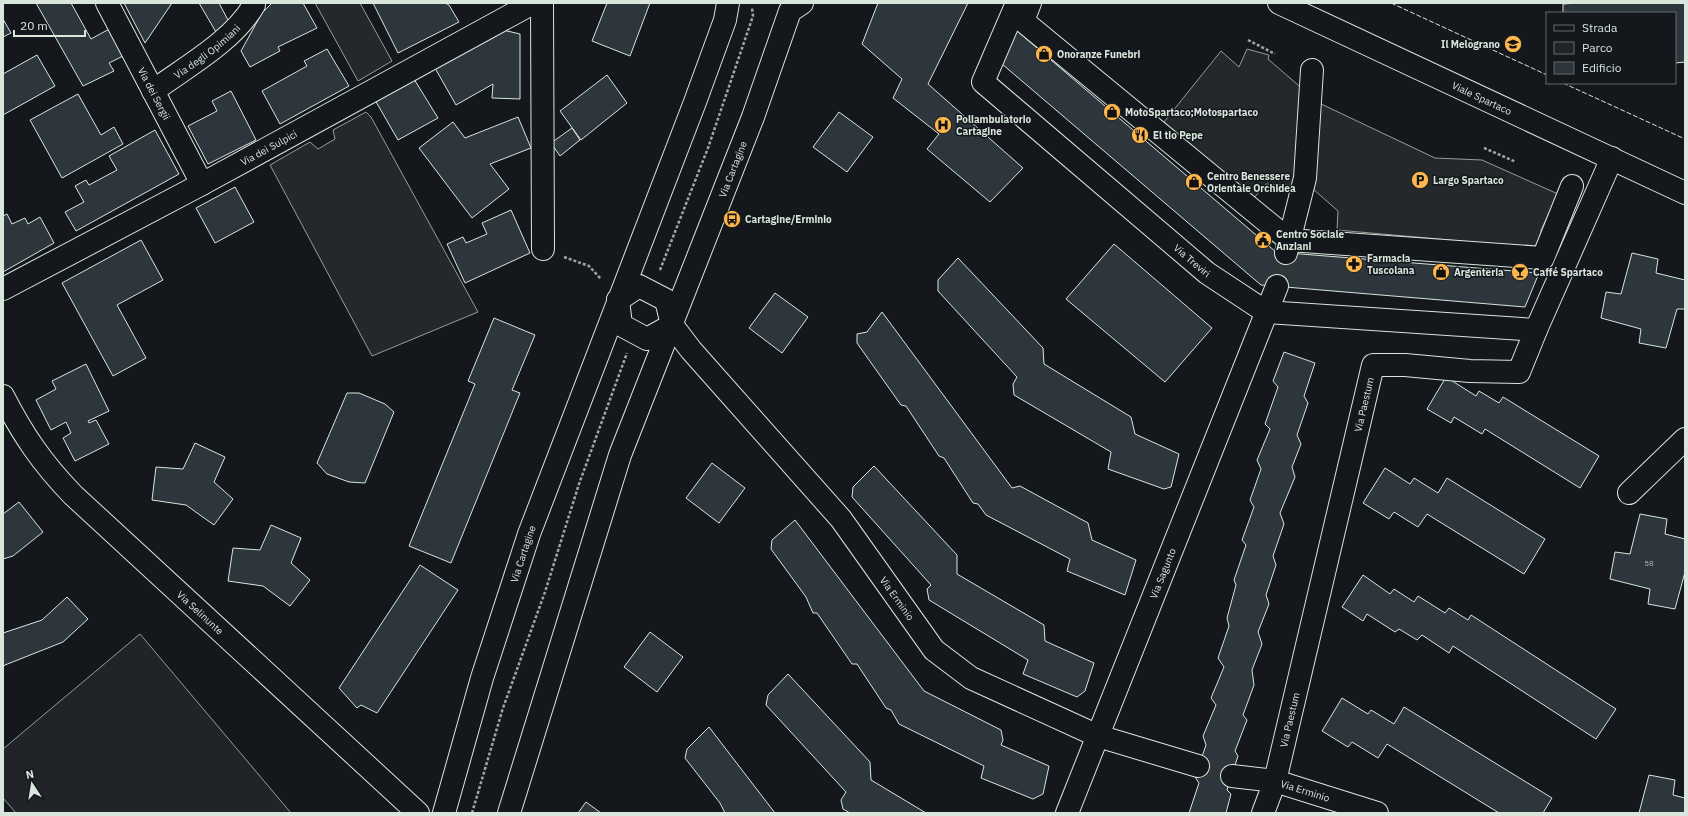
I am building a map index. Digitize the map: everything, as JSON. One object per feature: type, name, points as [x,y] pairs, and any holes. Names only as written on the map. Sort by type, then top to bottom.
[{"type":"street","name":"Via dei Sergii","points":[[107,3],[202,184]]},
{"type":"street","name":"Via dei Sulpici","points":[[3,289],[202,184],[533,3]]},
{"type":"street","points":[[542,3],[543,249]]},
{"type":"street","name":"Via Cartagine","points":[[444,813],[482,678],[529,534],[703,82],[727,13],[728,3]]},
{"type":"street","name":"Via Treviri","points":[[1017,3],[983,82],[1207,273],[1266,312],[1536,330]]},
{"type":"street","points":[[1030,3],[1023,21],[1288,246],[1543,258],[1572,186]]},
{"type":"street","name":"Viale Spartaco","points":[[1279,3],[1685,193]]},
{"type":"street","name":"Via degli Opimiani","points":[[154,91],[227,37],[244,20],[254,5]]},
{"type":"street","name":"Via Cartagine","points":[[509,813],[620,455],[753,117],[791,6]]},
{"type":"street","points":[[1288,246],[1304,178],[1312,70]]},
{"type":"street","name":"Via Paestum","points":[[1263,813],[1275,781],[1373,365],[1404,365],[1470,371],[1519,372],[1612,158]]},
{"type":"street","points":[[618,300],[639,286],[666,300],[672,325]]},
{"type":"street","name":"Via Sagunto","points":[[1067,813],[1276,286]]},
{"type":"street","name":"Via Cartagine","points":[[618,300],[621,325],[647,339],[672,325]]},
{"type":"street","name":"Via Erminio","points":[[672,325],[691,350],[842,519],[934,650],[972,678],[1098,736],[1198,766]]},
{"type":"street","name":"Via Selinunte","points":[[3,396],[34,449],[68,490],[418,813]]},
{"type":"street","points":[[1637,483],[1685,439]]},
{"type":"street","name":"Via Erminio","points":[[1232,776],[1275,781],[1378,813]]},
{"type":"path","points":[[658,276],[708,148],[753,16]]},
{"type":"path","points":[[1248,40],[1275,54]]},
{"type":"path","points":[[1484,148],[1516,162]]},
{"type":"path","points":[[472,813],[503,708],[545,592],[579,484],[627,352]]},
{"type":"green space","points":[[140,634],[291,813],[16,813],[3,798],[3,749]]},
{"type":"shaded area","points":[[315,3],[360,3],[392,61],[358,81]]},
{"type":"shaded area","points":[[1247,49],[1269,55],[1268,59],[1305,91],[1298,186],[1266,184],[1254,198],[1164,122],[1221,51],[1239,67]]},
{"type":"shaded area","name":"Largo Spartaco","points":[[1319,103],[1435,158],[1482,160],[1558,194],[1541,230],[1540,248],[1337,230],[1338,211],[1313,189]]},
{"type":"shaded area","points":[[366,112],[371,117],[478,312],[372,356],[270,165],[310,142],[318,149],[335,139],[333,130]]},
{"type":"building","points":[[36,3],[71,3],[91,39],[111,28],[127,54],[109,63],[114,71],[83,86]]},
{"type":"building","points":[[124,3],[172,3],[145,43]]},
{"type":"building","points":[[199,3],[219,3],[230,24],[216,32]]},
{"type":"building","points":[[272,3],[303,3],[317,28],[278,47],[280,51],[250,67],[241,51],[262,13]]},
{"type":"building","points":[[373,3],[445,3],[449,5],[459,22],[398,53]]},
{"type":"building","points":[[607,3],[650,3],[630,56],[592,41]]},
{"type":"building","points":[[878,3],[968,3],[928,84],[1023,168],[990,202],[927,149],[939,134],[893,98],[902,79],[862,44]]},
{"type":"building","points":[[1685,3],[1685,62],[1676,63],[1676,12],[1563,12],[1563,4]]},
{"type":"building","points":[[3,19],[11,33],[3,37]]},
{"type":"building","points":[[503,30],[520,34],[520,99],[492,98],[493,84],[456,105],[435,68]]},
{"type":"building","points":[[1017,31],[1276,252],[1539,273],[1525,307],[1261,285],[1002,64]]},
{"type":"building","points":[[327,49],[349,86],[280,124],[262,91],[307,66],[304,61]]},
{"type":"building","points":[[37,55],[55,86],[3,115],[3,74]]},
{"type":"building","points":[[607,75],[627,103],[581,140],[560,111]]},
{"type":"building","points":[[414,79],[438,118],[398,140],[375,100]]},
{"type":"building","points":[[231,91],[256,140],[208,164],[188,126],[217,111],[212,101]]},
{"type":"building","points":[[78,94],[101,135],[114,127],[123,144],[62,178],[30,120]]},
{"type":"building","points":[[839,112],[873,137],[847,172],[813,147]]},
{"type":"building","points":[[518,117],[531,148],[490,164],[509,189],[472,218],[419,148],[453,122],[465,138]]},
{"type":"building","points":[[572,128],[580,140],[560,156],[551,143]]},
{"type":"building","points":[[155,130],[179,174],[76,231],[65,212],[84,202],[75,186],[86,180],[89,185],[117,170],[109,156]]},
{"type":"building","points":[[235,187],[254,222],[215,243],[196,208]]},
{"type":"building","points":[[511,210],[530,253],[465,283],[447,244],[463,237],[466,243],[487,234],[482,223]]},
{"type":"building","points":[[7,214],[12,224],[25,218],[28,224],[40,217],[54,243],[3,272],[3,216]]},
{"type":"building","points":[[141,240],[163,280],[117,305],[146,358],[113,376],[62,283]]},
{"type":"building","points":[[1114,244],[1212,328],[1165,382],[1066,299]]},
{"type":"building","points":[[1632,253],[1658,259],[1656,273],[1685,280],[1685,309],[1677,309],[1666,348],[1639,343],[1641,329],[1601,318],[1606,292],[1621,294]]},
{"type":"building","points":[[958,258],[1043,348],[1044,364],[1131,417],[1135,434],[1179,454],[1171,487],[1164,489],[1108,469],[1111,452],[1014,395],[1013,384],[1017,377],[938,291],[938,280]]},
{"type":"building","points":[[775,293],[808,317],[782,353],[749,328]]},
{"type":"building","points":[[882,312],[1012,488],[1020,486],[1088,523],[1092,540],[1136,560],[1125,595],[1067,571],[1070,559],[986,515],[978,504],[973,503],[944,458],[939,456],[906,406],[901,405],[857,343],[857,334],[867,332]]},
{"type":"building","points":[[494,318],[535,335],[512,390],[520,393],[451,563],[409,546],[475,384],[468,381]]},
{"type":"building","points":[[1284,352],[1315,363],[1304,396],[1308,403],[1297,435],[1301,444],[1292,467],[1295,477],[1280,513],[1284,524],[1273,556],[1276,565],[1266,595],[1269,604],[1258,632],[1262,644],[1252,670],[1254,685],[1243,715],[1247,720],[1235,751],[1238,756],[1227,790],[1231,794],[1226,813],[1189,813],[1199,783],[1195,777],[1206,745],[1203,736],[1216,705],[1211,698],[1224,667],[1218,658],[1229,626],[1227,618],[1236,585],[1234,580],[1246,545],[1242,540],[1254,507],[1250,500],[1261,469],[1257,460],[1270,429],[1265,424],[1278,387],[1273,381]]},
{"type":"building","points":[[86,364],[109,411],[88,421],[89,423],[96,420],[109,444],[75,461],[63,438],[71,433],[66,422],[51,430],[36,400],[56,389],[52,381]]},
{"type":"building","points":[[1446,377],[1476,396],[1479,391],[1499,403],[1503,397],[1599,456],[1580,488],[1485,429],[1482,434],[1454,417],[1451,423],[1427,409]]},
{"type":"building","points":[[347,393],[359,393],[385,404],[394,412],[365,483],[349,482],[327,474],[317,463]]},
{"type":"building","points":[[195,443],[225,457],[214,482],[233,499],[214,525],[186,505],[152,500],[156,467],[183,469]]},
{"type":"building","points":[[712,463],[745,488],[719,523],[686,498]]},
{"type":"building","points":[[874,466],[957,555],[957,574],[1044,625],[1045,641],[1094,663],[1085,691],[1077,697],[1023,674],[1028,660],[929,600],[927,589],[931,585],[852,497],[853,487]]},
{"type":"building","points":[[1385,468],[1410,484],[1414,478],[1438,493],[1447,478],[1545,539],[1524,574],[1427,514],[1418,527],[1394,512],[1389,519],[1363,503]]},
{"type":"building","points":[[19,502],[43,532],[13,556],[3,559],[3,514]]},
{"type":"building","points":[[1640,514],[1667,519],[1665,534],[1685,539],[1685,572],[1675,609],[1648,604],[1650,589],[1610,579],[1615,552],[1630,554]]},
{"type":"building","points":[[795,520],[924,691],[1001,730],[1003,740],[1001,745],[1049,766],[1043,794],[1033,799],[981,778],[984,766],[899,724],[891,710],[886,708],[857,664],[852,664],[817,613],[813,613],[806,597],[771,549],[772,540]]},
{"type":"building","points":[[271,525],[301,538],[291,563],[310,580],[290,606],[263,586],[228,581],[233,548],[260,550]]},
{"type":"building","points":[[420,565],[458,590],[377,713],[361,705],[357,708],[339,688]]},
{"type":"building","points":[[1363,575],[1390,594],[1394,589],[1414,602],[1418,596],[1445,613],[1449,608],[1468,620],[1471,615],[1616,709],[1596,739],[1453,646],[1449,653],[1422,635],[1417,640],[1399,629],[1395,632],[1367,614],[1363,621],[1342,607]]},
{"type":"building","points":[[67,597],[88,619],[63,642],[3,667],[3,633],[42,620]]},
{"type":"building","points":[[650,632],[683,657],[657,692],[624,667]]},
{"type":"building","points":[[788,674],[870,762],[871,780],[926,813],[850,813],[843,809],[841,800],[846,792],[766,705],[768,695]]},
{"type":"building","points":[[1342,698],[1368,714],[1371,710],[1394,724],[1404,707],[1552,798],[1543,813],[1499,813],[1387,744],[1378,758],[1352,742],[1348,747],[1322,731]]},
{"type":"building","points":[[709,727],[775,813],[725,813],[720,803],[685,758],[687,749]]},
{"type":"building","points":[[1649,775],[1675,780],[1673,795],[1685,798],[1685,813],[1639,813]]},
{"type":"building","points":[[586,802],[601,813],[578,813]]},
{"type":"tunnel","points":[[1277,286],[1284,268],[1286,253]]},
{"type":"tunnel","points":[[1198,766],[1232,776]]},
{"type":"fence","points":[[1391,3],[1546,75]]},
{"type":"fence","points":[[1565,84],[1685,139]]},
{"type":"place","name":"Il Melograno","points":[[1513,44]]},
{"type":"place","name":"Onoranze Funebri","points":[[1044,54]]},
{"type":"place","name":"MotoSpartaco;Motospartaco","points":[[1112,112]]},
{"type":"place","name":"Poliambulatorio Cartagine","points":[[943,125]]},
{"type":"place","name":"El tio Pepe","points":[[1140,135]]},
{"type":"place","name":"Largo Spartaco","points":[[1420,180]]},
{"type":"place","name":"Centro Benessere Orientale Orchidea","points":[[1194,182]]},
{"type":"place","name":"Cartagine/Erminio","points":[[732,219]]},
{"type":"place","name":"Centro Sociale Anziani","points":[[1263,240]]},
{"type":"place","name":"Farmacia Tuscolana","points":[[1354,264]]},
{"type":"place","name":"Argenteria","points":[[1441,272]]},
{"type":"place","name":"Caffé Spartaco","points":[[1520,272]]}]
